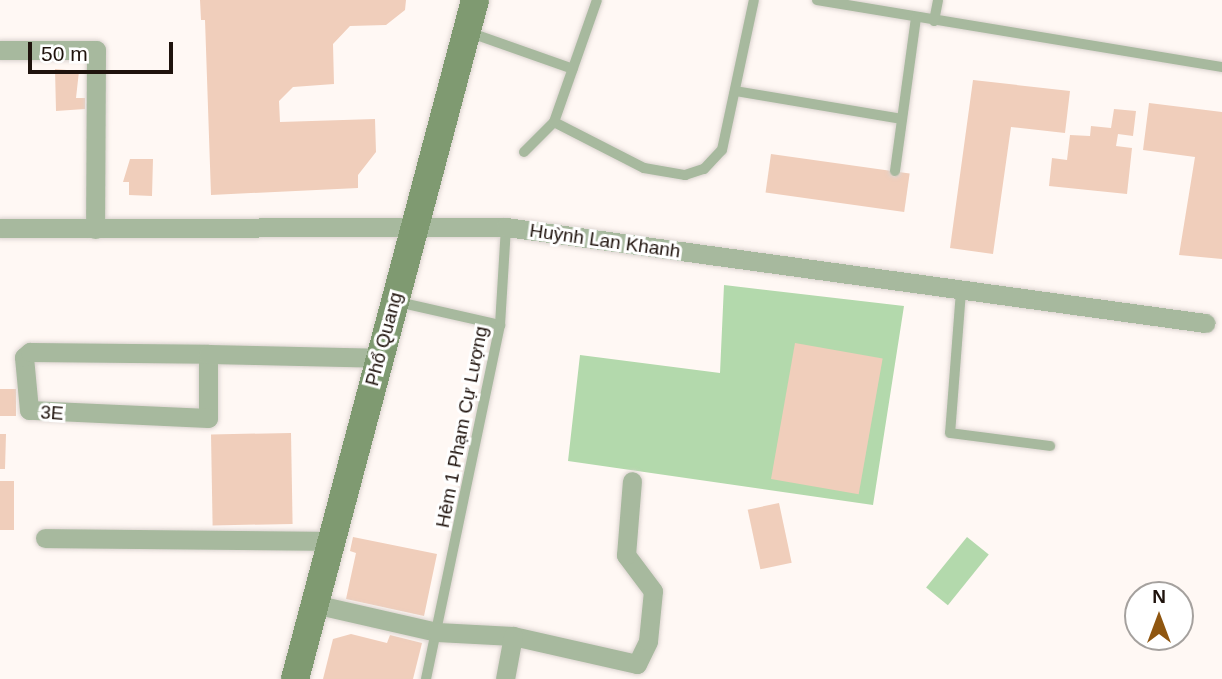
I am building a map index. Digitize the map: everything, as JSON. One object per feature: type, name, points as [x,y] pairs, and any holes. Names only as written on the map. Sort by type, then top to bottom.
[{"type":"main road","name":"Phổ Quang","points":[[295,679],[475,0]]},
{"type":"street","points":[[0,50],[96,50],[96,229]]},
{"type":"street","name":"Huỳnh Lan Khanh","points":[[0,228],[506,227],[1206,323]]},
{"type":"street","name":"3E","points":[[208,354],[208,418],[29,410],[24,357],[30,352],[208,354],[379,358]]},
{"type":"street","points":[[314,604],[436,632],[513,636],[632,666],[641,660],[653,590],[626,555],[632,481]]},
{"type":"street","points":[[45,538],[331,541]]},
{"type":"street","points":[[505,679],[513,636]]},
{"type":"lane","points":[[524,152],[554,122],[597,0]]},
{"type":"lane","points":[[554,122],[644,168],[685,175],[717,159],[735,91],[754,0]]},
{"type":"lane","points":[[817,0],[1222,67]]},
{"type":"lane","points":[[934,21],[938,0]]},
{"type":"lane","points":[[895,170],[916,18]]},
{"type":"lane","points":[[467,31],[573,69]]},
{"type":"lane","points":[[735,91],[902,119]]},
{"type":"lane","name":"Hẻm 1 Phạm Cự Lượng","points":[[426,679],[500,324],[506,227]]},
{"type":"lane","points":[[961,290],[950,433],[1050,446]]},
{"type":"lane","points":[[394,301],[500,324]]},
{"type":"green space","points":[[724,285],[904,306],[873,505],[568,461],[580,355],[720,373]]},
{"type":"green space","points":[[967,537],[989,555],[948,605],[926,588]]},
{"type":"building","points":[[200,0],[406,0],[405,10],[386,25],[350,26],[333,44],[334,84],[293,87],[279,101],[280,122],[375,119],[376,152],[358,175],[358,188],[211,195],[205,20],[201,20]]},
{"type":"building","points":[[55,69],[79,71],[76,98],[85,98],[85,109],[56,111]]},
{"type":"building","points":[[973,80],[1070,91],[1065,133],[1011,127],[993,254],[950,248]]},
{"type":"building","points":[[1149,103],[1222,112],[1222,259],[1179,255],[1195,157],[1143,150]]},
{"type":"building","points":[[1114,109],[1136,111],[1133,136],[1118,134],[1116,146],[1132,148],[1127,194],[1049,186],[1052,158],[1067,160],[1070,135],[1090,136],[1091,126],[1111,128]]},
{"type":"building","points":[[771,154],[910,173],[904,212],[766,193]]},
{"type":"building","points":[[130,159],[153,159],[152,196],[129,195],[129,182],[123,182]]},
{"type":"building","points":[[795,343],[883,358],[859,494],[771,479]]},
{"type":"building","points":[[0,389],[16,389],[16,416],[0,416]]},
{"type":"building","points":[[291,433],[293,524],[213,525],[211,434]]},
{"type":"building","points":[[0,434],[6,434],[5,469],[0,469]]},
{"type":"building","points":[[0,481],[14,481],[14,530],[0,530]]},
{"type":"building","points":[[779,503],[792,563],[760,569],[748,510]]},
{"type":"building","points":[[353,537],[437,554],[424,616],[346,599],[356,553],[350,551]]},
{"type":"building","points":[[351,634],[387,643],[390,635],[422,643],[413,679],[323,679],[333,639]]}]
